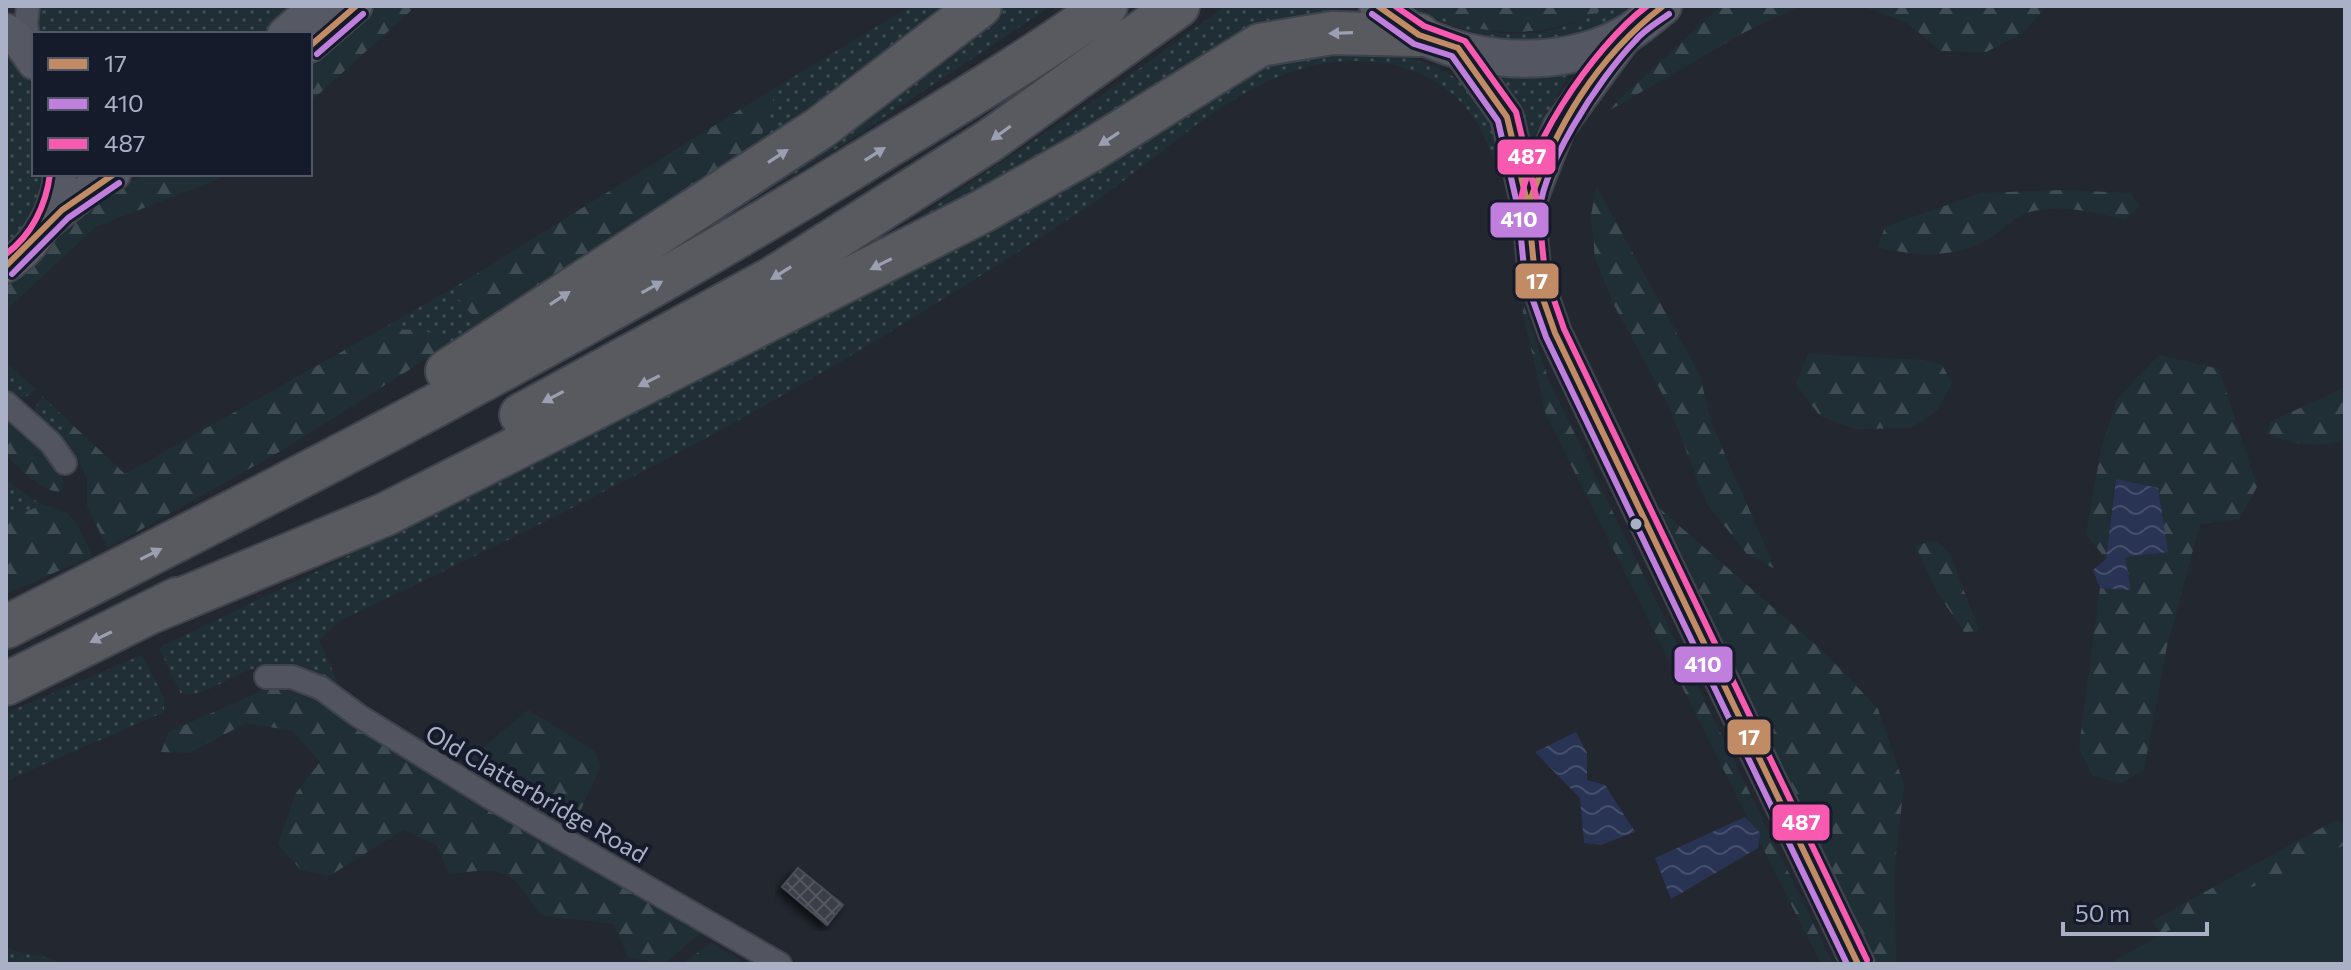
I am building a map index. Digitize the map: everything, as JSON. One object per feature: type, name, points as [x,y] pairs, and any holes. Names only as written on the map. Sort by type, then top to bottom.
[{"type":"highway","points":[[212,523],[820,128],[980,6]]},
{"type":"highway","points":[[6,627],[392,430],[700,261],[930,120],[1106,6]]},
{"type":"highway","points":[[6,684],[400,483],[773,278],[989,141],[1178,6]]},
{"type":"highway","points":[[151,612],[386,514],[941,233],[1091,150],[1260,45],[1332,33],[1419,35]]},
{"type":"main road","points":[[286,32],[316,6]]},
{"type":"main road","points":[[312,44],[356,6]]},
{"type":"main road","points":[[1378,6],[1419,35],[1458,48],[1519,59],[1551,57],[1582,50],[1628,33]]},
{"type":"main road","points":[[1528,206],[1559,127],[1628,33],[1663,6]]},
{"type":"main road","points":[[6,30],[32,60]]},
{"type":"main road","points":[[1458,48],[1507,117],[1528,206],[1535,276],[1555,333],[1858,964]]},
{"type":"main road","points":[[44,226],[59,176]]},
{"type":"main road","points":[[6,266],[28,248],[44,226],[95,184],[110,176]]},
{"type":"street","points":[[28,6],[26,24],[32,56]]},
{"type":"street","points":[[6,403],[51,443],[65,463]]},
{"type":"street","name":"Old Clatterbridge Road","points":[[266,677],[292,677],[321,688],[451,774],[780,964]]},
{"type":"green space","points":[[37,6],[299,6],[270,32],[39,32]]},
{"type":"green space","points":[[379,6],[416,6],[312,100],[312,65]]},
{"type":"green space","points":[[911,6],[947,6],[756,146],[769,118],[775,88]]},
{"type":"green space","points":[[1003,6],[1051,6],[839,147],[723,218],[717,214]]},
{"type":"green space","points":[[1226,6],[1338,6],[1337,19],[927,227],[919,217],[1114,87]]},
{"type":"green space","points":[[1412,6],[1472,27],[1504,34],[1540,33],[1572,24],[1609,6],[1643,6],[1584,30],[1556,37],[1527,39],[1470,31]]},
{"type":"green space","points":[[1419,6],[1609,6],[1562,25],[1514,32],[1466,26]]},
{"type":"green space","points":[[1721,6],[1800,6],[1745,32],[1605,113]]},
{"type":"green space","points":[[1861,6],[2047,6],[2022,34],[1986,52],[1941,51],[1906,22]]},
{"type":"green space","points":[[6,45],[26,75],[32,95],[32,176],[48,176],[34,215],[6,247],[6,184],[10,163]]},
{"type":"green space","points":[[1287,50],[1371,52],[1400,56],[1427,64],[1451,76],[1472,93],[1488,118],[1500,179],[1476,121],[1444,87],[1425,76],[1382,63],[1359,61],[1312,66],[1282,75],[1226,105],[1071,217],[822,373],[618,484],[339,621],[319,640],[339,685],[274,666],[243,672],[200,692],[181,694],[159,648],[326,567],[681,385]]},
{"type":"green space","points":[[1576,67],[1561,87],[1533,146],[1527,148],[1494,72]]},
{"type":"green space","points":[[775,88],[769,118],[756,147],[480,325],[458,298],[465,281]]},
{"type":"green space","points":[[143,176],[226,176],[95,227],[6,310],[6,282],[41,257],[95,196]]},
{"type":"green space","points":[[1596,186],[1700,376],[1711,422],[1775,569],[1747,554],[1707,504],[1668,404],[1615,307],[1595,258],[1591,216]]},
{"type":"green space","points":[[2064,190],[2131,193],[2139,206],[2125,219],[2068,209],[2034,211],[2015,219],[1987,240],[1947,253],[1919,254],[1878,247],[1885,227],[1981,193]]},
{"type":"green space","points":[[465,281],[458,298],[480,325],[450,344],[424,330],[382,329]]},
{"type":"green space","points":[[1516,281],[1549,381],[1833,964],[1821,964],[1546,415]]},
{"type":"green space","points":[[382,329],[424,330],[450,344],[279,452],[108,548],[87,506],[87,479],[79,460],[60,439],[64,417],[125,474]]},
{"type":"green space","points":[[1808,354],[1923,360],[1942,365],[1952,383],[1937,410],[1911,428],[1855,429],[1820,416],[1796,384]]},
{"type":"green space","points":[[2159,355],[2219,369],[2257,487],[2239,519],[2200,524],[2167,646],[2144,769],[2122,783],[2093,776],[2079,748],[2100,588],[2131,590],[2125,557],[2167,552],[2158,488],[2115,479],[2106,559],[2086,534],[2101,450],[2117,400]]},
{"type":"green space","points":[[6,362],[35,389],[25,398],[6,389]]},
{"type":"green space","points":[[2345,387],[2345,439],[2326,444],[2306,444],[2287,441],[2268,433],[2270,422]]},
{"type":"green space","points":[[42,396],[64,417],[60,439],[34,410]]},
{"type":"green space","points":[[6,418],[52,460],[59,470],[62,491],[39,485],[6,455]]},
{"type":"green space","points":[[6,481],[42,505],[6,520]]},
{"type":"green space","points":[[42,505],[70,516],[92,556],[6,594],[6,520]]},
{"type":"green space","points":[[1660,509],[1825,653],[1878,709],[1904,785],[1894,872],[1896,964],[1877,964]]},
{"type":"green space","points":[[1936,541],[1950,554],[1979,631],[1964,632],[1937,592],[1915,545]]},
{"type":"green space","points":[[142,655],[164,698],[164,712],[6,781],[6,713]]},
{"type":"green space","points":[[270,687],[312,696],[703,931],[664,964],[628,957],[614,924],[540,915],[513,879],[494,871],[449,874],[437,845],[403,830],[329,876],[301,870],[278,844],[296,793],[320,762],[293,731],[246,723],[189,753],[161,752],[169,732]]},
{"type":"green space","points":[[528,710],[594,751],[601,766],[571,831],[467,762]]},
{"type":"green space","points":[[2336,820],[2345,822],[2345,875],[2161,935],[2152,921]]},
{"type":"green space","points":[[2345,845],[2345,964],[2108,964],[2226,899]]},
{"type":"green space","points":[[711,943],[747,964],[682,964]]},
{"type":"green space","points":[[6,946],[12,950],[61,964],[6,964]]},
{"type":"water","points":[[2116,479],[2158,488],[2168,552],[2125,557],[2131,590],[2100,588],[2093,570],[2106,559]]},
{"type":"water","points":[[1576,732],[1587,753],[1587,780],[1605,785],[1635,832],[1601,845],[1584,843],[1580,798],[1535,752]]},
{"type":"water","points":[[1745,817],[1760,833],[1758,848],[1671,899],[1655,858]]},
{"type":"building","points":[[798,868],[843,905],[827,925],[782,887]]},
{"type":"transit line","name":"17","points":[[312,44],[356,6]]},
{"type":"transit line","name":"17","points":[[1378,6],[1419,35],[1458,48]]},
{"type":"transit line","name":"487","points":[[1395,6],[1424,26],[1465,41],[1516,112],[1538,204],[1545,274],[1564,329],[1867,960]]},
{"type":"transit line","name":"487","points":[[1519,225],[1521,198],[1530,168],[1562,105],[1604,47],[1647,6]]},
{"type":"transit line","name":"17","points":[[1528,206],[1551,148],[1580,96],[1617,48],[1663,6]]},
{"type":"transit line","name":"410","points":[[317,54],[363,14]]},
{"type":"transit line","name":"410","points":[[1372,14],[1414,44],[1452,56],[1498,121],[1518,208],[1525,278],[1546,337],[1847,964]]},
{"type":"transit line","name":"410","points":[[1539,223],[1548,179],[1588,101],[1639,37],[1669,14]]},
{"type":"transit line","name":"17","points":[[1458,48],[1507,117],[1528,206],[1535,276],[1555,333],[1858,964]]},
{"type":"transit line","name":"487","points":[[6,254],[30,229],[45,197],[50,176]]},
{"type":"transit line","name":"17","points":[[6,266],[62,210],[111,176]]},
{"type":"transit line","name":"410","points":[[12,274],[68,218],[119,183]]}]
